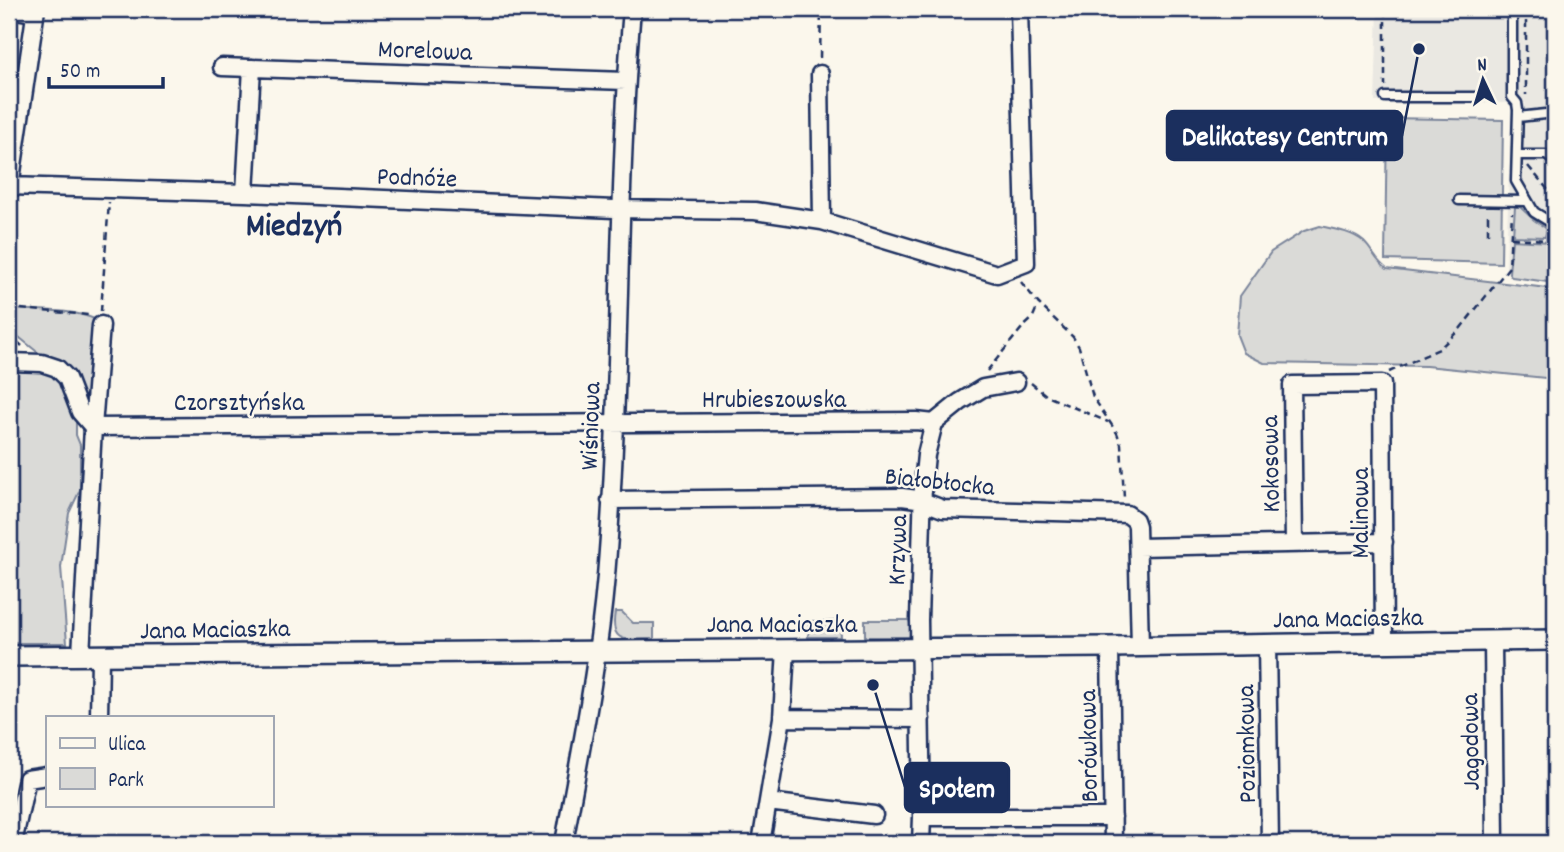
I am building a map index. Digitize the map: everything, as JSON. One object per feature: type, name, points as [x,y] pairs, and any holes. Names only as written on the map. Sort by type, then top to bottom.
[{"type":"street","name":"Wiśniowa","points":[[564,843],[598,650],[610,500],[626,80],[632,9]]},
{"type":"street","name":"Podnóże","points":[[9,186],[622,209],[755,211],[822,221],[997,274],[1026,263],[1019,9]]},
{"type":"street","points":[[9,186],[35,13]]},
{"type":"street","name":"Morelowa","points":[[222,67],[626,80]]},
{"type":"street","points":[[245,193],[252,68]]},
{"type":"street","points":[[820,74],[822,221]]},
{"type":"street","points":[[99,716],[91,655],[93,427],[101,321]]},
{"type":"street","points":[[9,362],[42,363],[57,368],[67,378],[80,412],[93,427]]},
{"type":"street","points":[[934,423],[983,388],[1016,382]]},
{"type":"street","name":"Kokosowa","points":[[1294,544],[1292,385],[1382,384]]},
{"type":"street","name":"Malinowa","points":[[1382,384],[1384,642]]},
{"type":"street","name":"Hrubieszowska","points":[[614,424],[934,423]]},
{"type":"street","name":"Krzywa","points":[[921,843],[919,649],[922,502],[924,469],[934,423]]},
{"type":"street","name":"Czorsztyńska","points":[[93,427],[614,424]]},
{"type":"street","name":"Białobłocka","points":[[610,500],[902,497],[943,509],[1127,514]]},
{"type":"street","points":[[1127,514],[1135,520],[1138,547],[1140,647]]},
{"type":"street","name":"Kokosowa","points":[[1138,547],[1384,542]]},
{"type":"street","name":"Jana Maciaszka","points":[[9,656],[1140,647],[1555,640]]},
{"type":"street","name":"Jagodowa","points":[[1493,641],[1495,843]]},
{"type":"street","name":"Poziomkowa","points":[[1267,644],[1270,843]]},
{"type":"street","name":"Borówkowa","points":[[1110,647],[1113,843]]},
{"type":"street","points":[[761,843],[782,718],[786,649]]},
{"type":"street","points":[[782,718],[920,719]]},
{"type":"street","points":[[13,843],[27,779],[46,776]]},
{"type":"street","points":[[768,802],[874,815]]},
{"type":"street","points":[[922,817],[1113,817]]},
{"type":"lane","points":[[1512,9],[1512,97],[1517,103],[1518,117],[1515,176],[1526,201],[1541,218],[1555,225]]},
{"type":"lane","points":[[9,13],[35,13]]},
{"type":"lane","points":[[1385,97],[1475,97]]},
{"type":"lane","points":[[1518,117],[1555,113]]},
{"type":"lane","points":[[1517,155],[1546,155],[1555,161]]},
{"type":"lane","points":[[1459,200],[1526,201]]},
{"type":"path","points":[[820,74],[821,9]]},
{"type":"path","points":[[1385,9],[1385,97]]},
{"type":"path","points":[[1526,163],[1555,198]]},
{"type":"path","points":[[9,308],[101,321],[110,190]]},
{"type":"path","points":[[1488,201],[1488,234]]},
{"type":"path","points":[[1382,384],[1390,370],[1439,349],[1460,329],[1509,267],[1513,201]]},
{"type":"path","points":[[1511,238],[1547,240]]},
{"type":"path","points":[[1009,269],[1038,303],[1073,337],[1079,347],[1093,397],[1121,444],[1127,514]]},
{"type":"path","points":[[983,388],[980,380],[1022,328],[1029,324],[1038,303]]},
{"type":"path","points":[[1016,382],[1031,383],[1047,396],[1111,424]]},
{"type":"shaded area","points":[[1378,9],[1555,9],[1555,283],[1512,277],[1506,267],[1511,108],[1527,103],[1375,102]]},
{"type":"green space","points":[[1387,118],[1503,120],[1501,263],[1385,260]]},
{"type":"green space","points":[[1515,207],[1520,207],[1547,229],[1545,237],[1513,236]]},
{"type":"green space","points":[[1320,226],[1343,231],[1360,239],[1387,269],[1555,289],[1555,379],[1426,366],[1264,363],[1244,353],[1237,335],[1240,296],[1271,252],[1304,231]]},
{"type":"green space","points":[[1552,230],[1555,231],[1555,283],[1512,277],[1509,273],[1512,240],[1550,242]]},
{"type":"green space","points":[[9,309],[65,312],[97,320],[93,412],[84,406],[68,371],[36,351],[9,329]]},
{"type":"green space","points":[[9,365],[36,367],[63,378],[76,413],[76,435],[80,445],[80,490],[69,513],[61,567],[67,643],[9,643]]},
{"type":"green space","points":[[615,612],[622,612],[633,623],[654,623],[654,639],[629,639],[618,635],[615,631]]},
{"type":"green space","points":[[865,620],[909,620],[912,630],[909,637],[865,637]]},
{"type":"green space","points":[[809,621],[840,621],[841,637],[808,637]]},
{"type":"place","name":"Delikatesy Centrum","points":[[1419,49]]},
{"type":"place","name":"Społem","points":[[873,685]]},
{"type":"district","name":"Miedzyń","points":[[294,223]]}]
